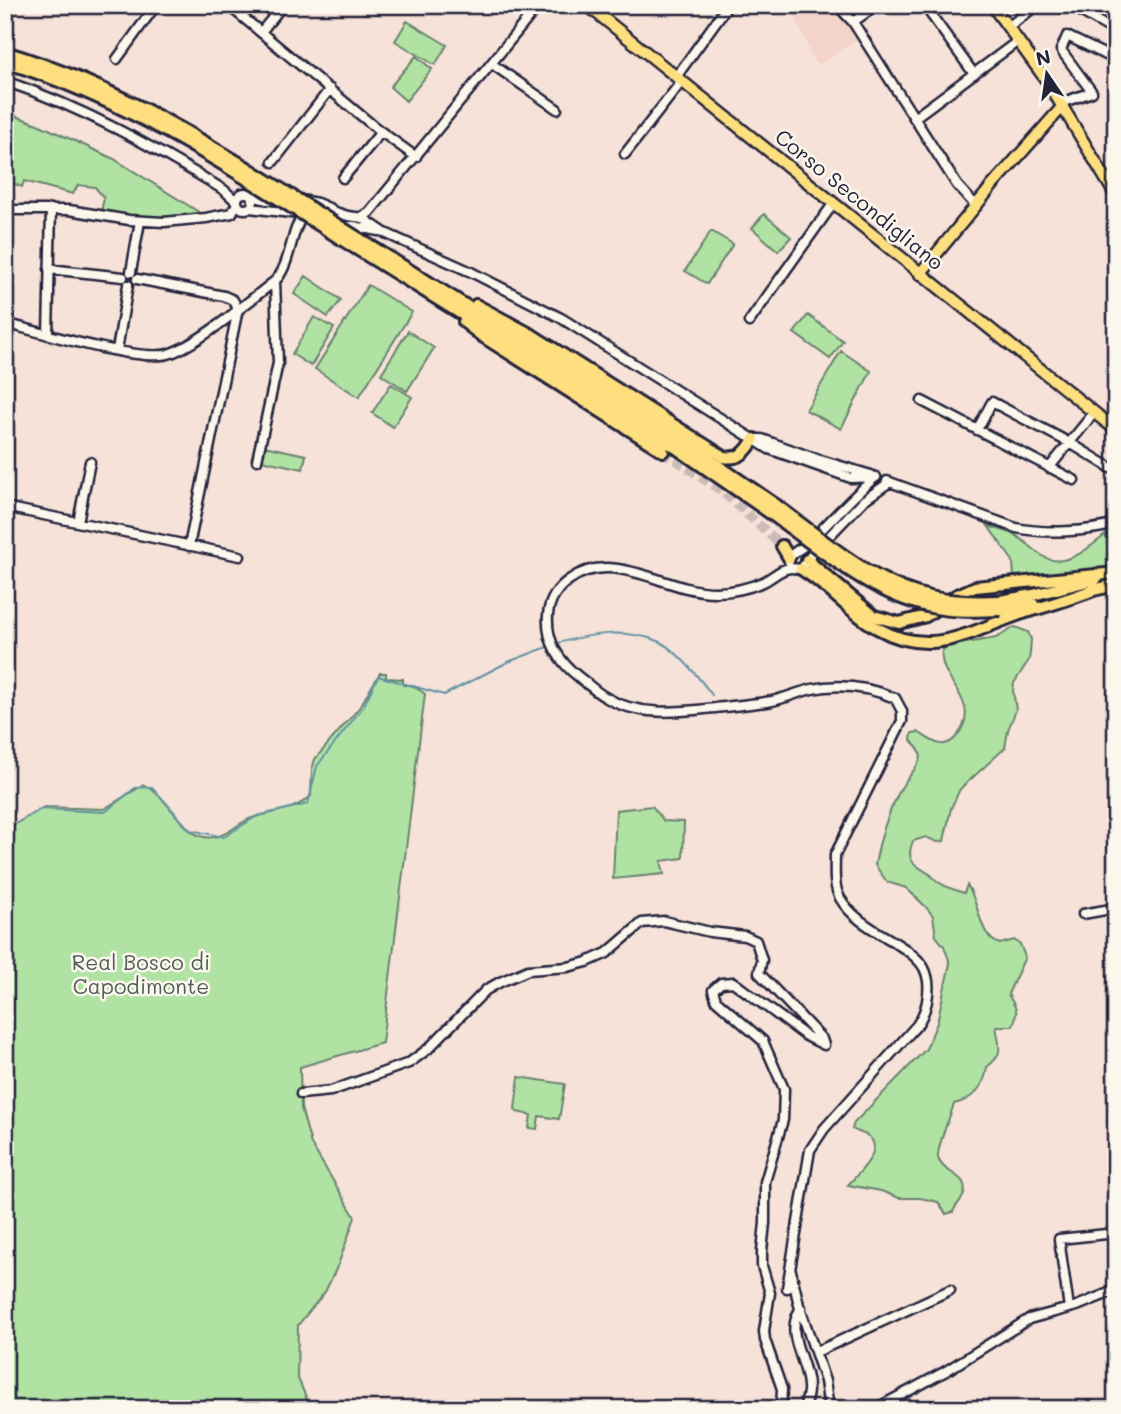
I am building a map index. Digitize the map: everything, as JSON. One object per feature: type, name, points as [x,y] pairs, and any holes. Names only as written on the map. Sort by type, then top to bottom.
[{"type":"highway","points":[[5,52],[75,76],[149,110],[361,227],[420,283],[482,336],[663,452]]},
{"type":"highway","points":[[5,62],[82,89],[145,118],[205,153],[361,227]]},
{"type":"highway","points":[[420,283],[509,322],[724,457],[739,457],[754,439]]},
{"type":"highway","points":[[420,283],[676,436],[866,581],[898,598],[967,612],[1001,610],[1116,585]]},
{"type":"highway","points":[[773,509],[871,573],[901,588],[934,598],[967,602],[1000,601],[1116,574]]},
{"type":"highway","points":[[782,546],[874,626],[893,635],[918,641],[942,642],[966,636],[1018,615],[1097,589]]},
{"type":"highway","points":[[800,563],[874,616],[900,622],[926,617],[955,596],[975,587],[1116,574]]},
{"type":"main road","name":"Corso Secondigliano","points":[[587,5],[1113,430]]},
{"type":"main road","points":[[992,5],[1062,104],[1116,197]]},
{"type":"main road","points":[[920,274],[1062,104]]},
{"type":"street","points":[[117,59],[156,5]]},
{"type":"street","points":[[228,5],[381,132],[416,157]]},
{"type":"street","points":[[261,32],[284,5]]},
{"type":"street","points":[[361,227],[539,5]]},
{"type":"street","points":[[625,154],[728,5]]},
{"type":"street","points":[[837,5],[853,22],[957,185],[976,206]]},
{"type":"street","points":[[853,22],[877,5]]},
{"type":"street","points":[[924,5],[974,74]]},
{"type":"street","points":[[1008,27],[1037,5]]},
{"type":"street","points":[[1070,5],[1116,32]]},
{"type":"street","points":[[1062,104],[1091,92],[1061,50],[1067,36],[1110,57],[1116,51]]},
{"type":"street","points":[[914,118],[1018,41]]},
{"type":"street","points":[[492,64],[557,109]]},
{"type":"street","points":[[5,81],[105,121],[156,148],[224,190],[242,209],[290,212],[304,217],[320,231],[327,233],[338,227],[361,227],[385,233],[471,272],[561,318],[769,450],[851,478],[876,477]]},
{"type":"street","points":[[273,162],[330,89]]},
{"type":"street","points":[[342,178],[381,132]]},
{"type":"street","points":[[224,190],[247,193],[266,201],[308,201],[348,216],[361,227]]},
{"type":"street","points":[[5,210],[51,209],[164,222],[232,213],[237,197],[242,193]]},
{"type":"street","points":[[250,208],[253,204],[252,196]]},
{"type":"street","points":[[749,322],[833,204]]},
{"type":"street","points":[[48,335],[51,209]]},
{"type":"street","points":[[315,225],[315,217],[320,211],[333,211]]},
{"type":"street","points":[[333,211],[339,219],[338,227]]},
{"type":"street","points":[[5,323],[117,350],[151,356],[169,354],[186,346],[283,274],[296,224],[304,217]]},
{"type":"street","points":[[117,350],[128,285],[134,284],[130,276],[140,221]]},
{"type":"street","points":[[49,270],[130,276],[224,296],[233,300],[238,309],[189,546]]},
{"type":"street","points":[[257,460],[278,363],[275,281]]},
{"type":"street","points":[[922,401],[1074,480]]},
{"type":"street","points":[[976,430],[992,402],[1116,471]]},
{"type":"street","points":[[1049,468],[1093,414]]},
{"type":"street","points":[[754,439],[762,439],[876,477],[1016,528],[1051,532],[1114,527]]},
{"type":"street","points":[[78,522],[90,462]]},
{"type":"street","points":[[800,563],[857,491],[876,477]]},
{"type":"street","points":[[864,500],[876,477]]},
{"type":"street","points":[[851,478],[858,485],[857,491]]},
{"type":"street","points":[[829,1409],[825,1381],[816,1352],[791,1289],[791,1265],[810,1150],[824,1129],[917,1025],[926,1008],[929,987],[925,969],[912,956],[867,927],[839,898],[835,876],[835,855],[902,721],[902,711],[895,698],[871,689],[842,686],[813,689],[772,701],[675,712],[651,711],[606,698],[571,671],[556,652],[548,634],[548,612],[554,596],[565,583],[587,570],[603,567],[620,569],[690,590],[717,592],[754,586],[800,563],[864,500],[890,482]]},
{"type":"street","points":[[5,507],[240,556]]},
{"type":"street","points":[[1083,914],[1116,908]]},
{"type":"street","points":[[301,1094],[331,1091],[409,1063],[428,1049],[486,990],[528,970],[568,967],[587,962],[607,953],[642,923],[664,920],[709,932],[745,936],[756,941],[762,960],[759,973],[822,1039],[824,1045],[806,1036],[733,982],[721,983],[713,990],[716,1000],[763,1041],[783,1089],[783,1120],[765,1182],[762,1266],[771,1293],[765,1340],[782,1389],[781,1409]]},
{"type":"street","points":[[1069,1308],[1059,1239],[1116,1233]]},
{"type":"street","points":[[771,1293],[791,1289]]},
{"type":"street","points":[[816,1352],[950,1290]]},
{"type":"street","points":[[875,1409],[946,1371],[1029,1319],[1069,1308],[1116,1290]]},
{"type":"street","points":[[800,1306],[794,1317],[794,1337],[808,1386],[804,1409]]},
{"type":"shaded area","points":[[833,5],[859,39],[819,64],[814,62],[791,6]]},
{"type":"green space","points":[[407,21],[447,45],[435,65],[395,41]]},
{"type":"green space","points":[[416,56],[432,69],[406,101],[390,87]]},
{"type":"green space","points":[[5,112],[114,159],[202,214],[152,216],[101,212],[104,198],[95,187],[78,185],[73,194],[24,181],[22,187],[5,180]]},
{"type":"green space","points":[[764,214],[791,237],[778,251],[752,228]]},
{"type":"green space","points":[[711,231],[733,244],[707,284],[685,271]]},
{"type":"green space","points":[[306,276],[341,300],[328,317],[294,294]]},
{"type":"green space","points":[[368,285],[412,312],[359,397],[315,369]]},
{"type":"green space","points":[[808,315],[843,341],[830,359],[794,333]]},
{"type":"green space","points":[[314,317],[334,328],[311,366],[292,354]]},
{"type":"green space","points":[[408,331],[434,348],[407,391],[381,374]]},
{"type":"green space","points":[[841,351],[871,371],[841,429],[806,410]]},
{"type":"green space","points":[[391,384],[412,397],[393,427],[372,413]]},
{"type":"green space","points":[[264,446],[306,455],[303,469],[261,460]]},
{"type":"green space","points":[[988,526],[1015,535],[1041,555],[1058,560],[1075,556],[1105,535],[1116,555],[1116,568],[1014,577],[1013,561]]},
{"type":"green space","points":[[1015,627],[1028,632],[1031,639],[1030,653],[1029,660],[1014,683],[1016,710],[1008,730],[1005,748],[960,789],[951,808],[944,841],[937,842],[926,837],[913,841],[910,853],[915,864],[943,885],[964,893],[967,885],[987,934],[1000,944],[1014,940],[1020,944],[1025,957],[1008,994],[1016,1009],[1013,1026],[996,1026],[999,1053],[987,1067],[984,1080],[977,1091],[954,1104],[942,1138],[938,1152],[940,1163],[959,1178],[965,1187],[953,1212],[946,1214],[938,1202],[920,1198],[899,1198],[881,1191],[848,1185],[868,1162],[874,1148],[873,1141],[868,1136],[852,1129],[854,1123],[926,1049],[937,1023],[950,963],[944,946],[936,936],[933,916],[906,888],[887,882],[875,865],[892,808],[902,786],[921,757],[911,740],[912,733],[918,732],[932,741],[946,744],[956,737],[964,724],[966,713],[963,702],[946,672],[942,651],[947,646],[996,638]]},
{"type":"green space","name":"Real Bosco di Capodimonte","points":[[380,673],[386,673],[386,678],[403,679],[403,685],[413,685],[425,694],[382,1043],[300,1067],[301,1108],[311,1144],[355,1217],[325,1292],[298,1325],[297,1376],[311,1409],[5,1409],[5,830],[44,807],[104,809],[143,785],[153,790],[186,827],[195,834],[206,837],[219,836],[252,818],[298,805],[311,796],[315,759],[359,708]]},
{"type":"green space","points":[[652,806],[664,821],[684,822],[683,858],[661,861],[664,874],[613,879],[616,810]]},
{"type":"green space","points":[[519,1077],[565,1084],[559,1119],[539,1116],[537,1129],[529,1128],[531,1115],[517,1112],[515,1109]]},
{"type":"waterway","points":[[555,644],[606,634],[632,635],[658,641],[680,657],[712,695]]},
{"type":"waterway","points":[[5,830],[41,809],[105,812],[135,788],[152,787],[190,830],[224,837],[257,816],[308,804],[317,766],[363,707],[378,676],[444,695],[508,662],[550,646]]},
{"type":"tunnel","points":[[663,451],[722,491],[782,546]]}]
